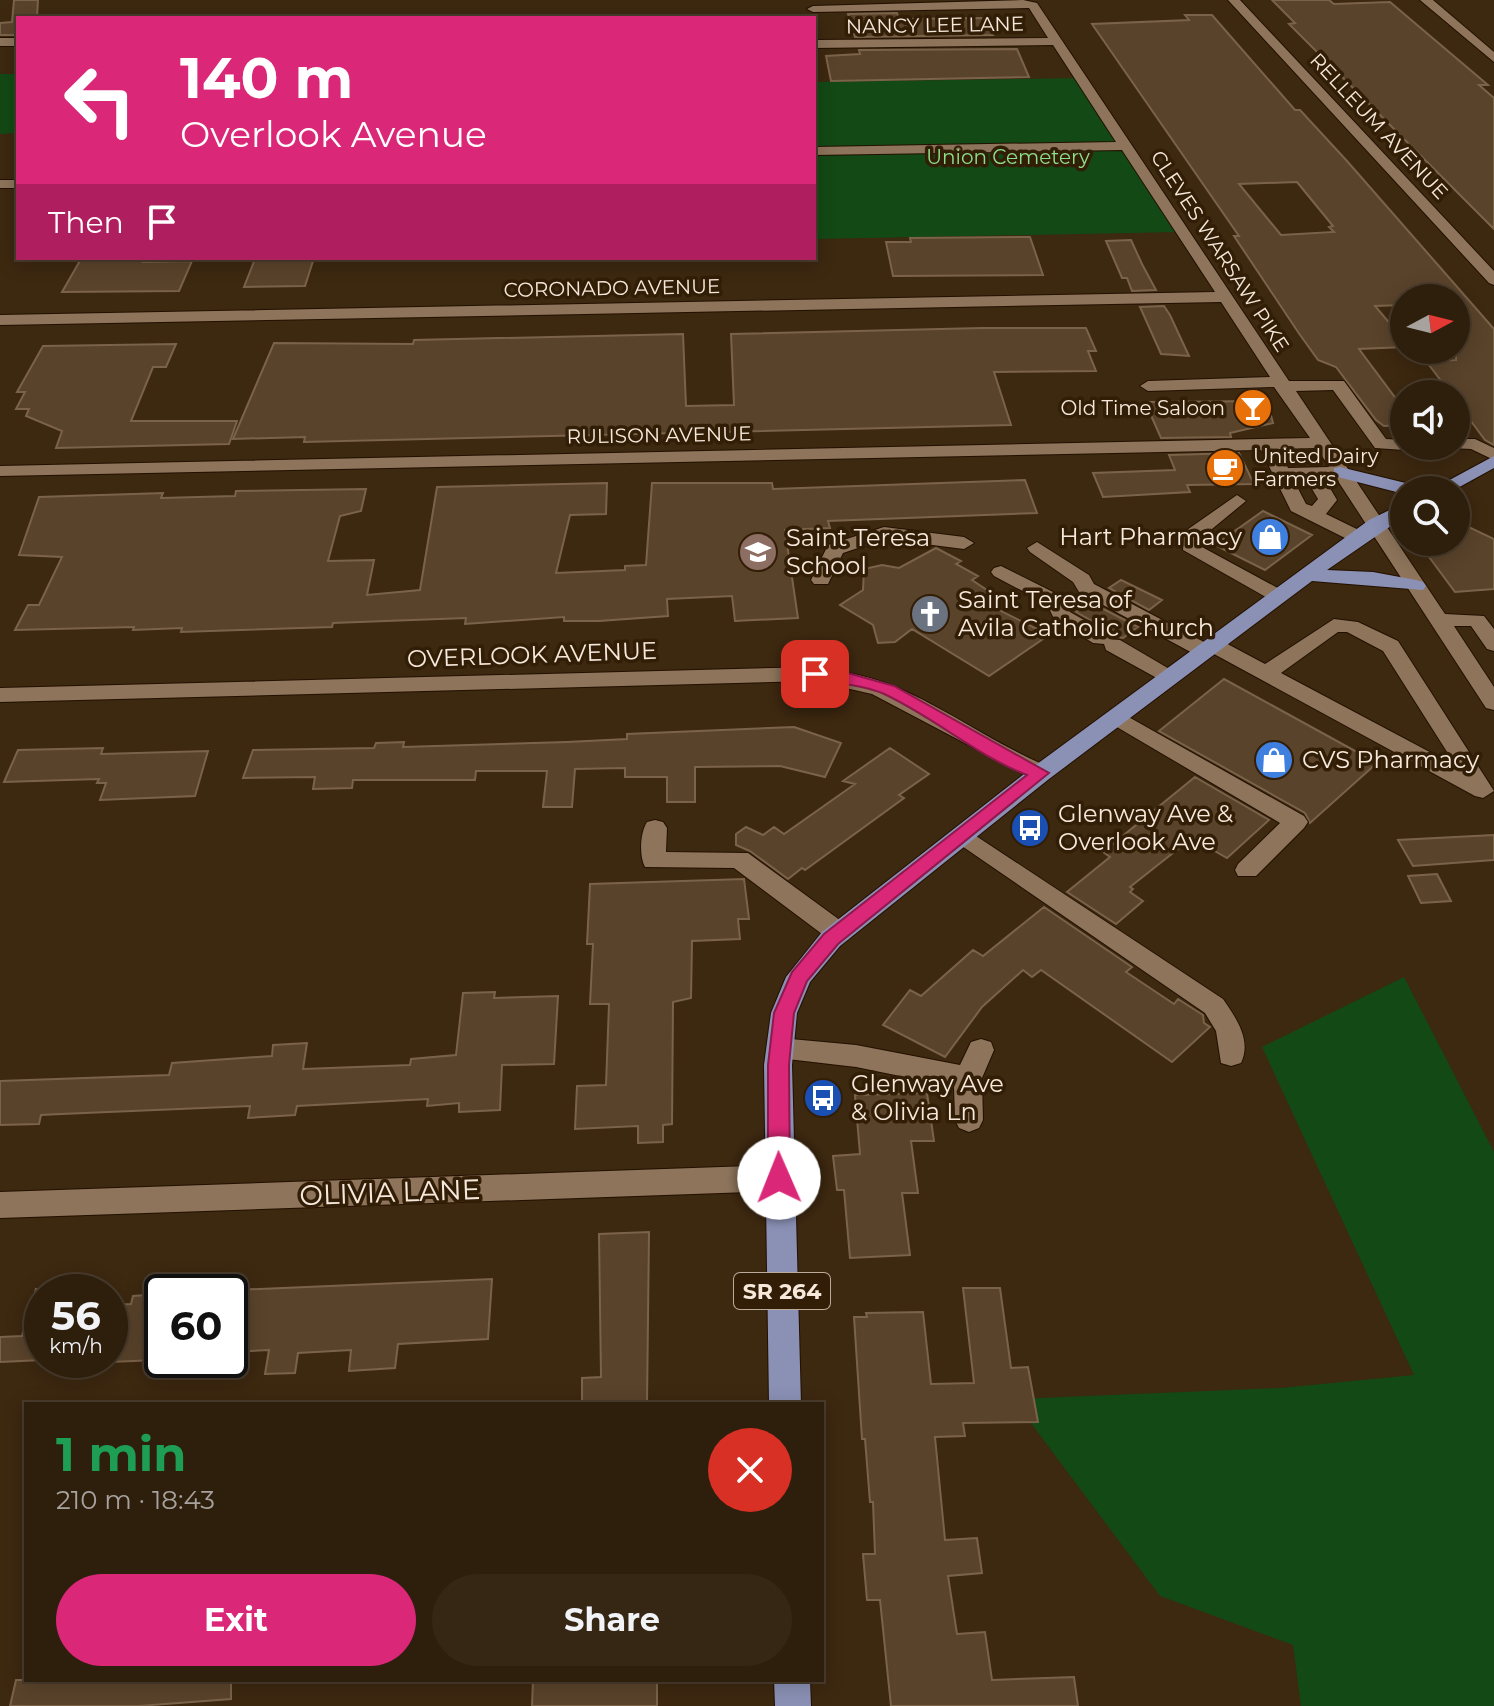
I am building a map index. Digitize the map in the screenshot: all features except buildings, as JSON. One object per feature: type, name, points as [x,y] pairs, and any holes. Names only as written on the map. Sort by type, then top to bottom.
[{"type":"main road","points":[[1464,476],[1494,458]]},
{"type":"main road","points":[[1340,472],[1390,486]]},
{"type":"main road","name":"SR 264","points":[[785,1402],[779,1178],[780,1049],[784,1013],[799,977],[817,953],[839,933],[1041,773],[1358,537],[1390,516]]},
{"type":"main road","points":[[1307,575],[1373,578],[1416,586]]},
{"type":"main road","points":[[792,1682],[793,1706]]},
{"type":"street","name":"RELLEUM AVENUE","points":[[1234,0],[1494,280]]},
{"type":"street","points":[[1426,0],[1494,58]]},
{"type":"street","points":[[817,25],[1031,3]]},
{"type":"street","name":"CLEVES WARSAW PIKE","points":[[1031,3],[1459,650],[1484,671],[1494,703]]},
{"type":"street","name":"NANCY LEE LANE","points":[[817,25],[1056,41]]},
{"type":"street","points":[[816,151],[1125,146]]},
{"type":"street","name":"CORONADO AVENUE","points":[[0,320],[1224,297]]},
{"type":"street","points":[[1148,386],[1338,385],[1381,444],[1390,444]]},
{"type":"street","name":"RULISON AVENUE","points":[[0,471],[1320,443]]},
{"type":"street","points":[[1267,444],[1298,507],[1358,537]]},
{"type":"street","points":[[1470,444],[1475,444],[1494,458]]},
{"type":"street","points":[[1280,474],[1340,472]]},
{"type":"street","points":[[1312,473],[1328,500],[1314,515]]},
{"type":"street","points":[[1237,501],[1191,536],[1193,550],[1278,596]]},
{"type":"street","points":[[821,580],[835,549],[884,533],[964,543]]},
{"type":"street","points":[[1037,548],[1082,579],[1086,588],[1265,674],[1489,791]]},
{"type":"street","points":[[1001,572],[1056,601],[1061,615],[1172,677]]},
{"type":"street","points":[[1439,620],[1477,620],[1494,646],[1459,650]]},
{"type":"street","points":[[1265,674],[1334,625],[1351,626],[1391,646],[1489,791]]},
{"type":"street","name":"OVERLOOK AVENUE","points":[[0,695],[815,674],[844,677],[888,690],[1011,762],[1041,773]]},
{"type":"street","points":[[1118,718],[1296,822],[1247,870]]},
{"type":"street","points":[[655,828],[654,861],[739,859],[839,933]]},
{"type":"street","points":[[964,836],[1214,1006],[1229,1029],[1231,1055]]},
{"type":"street","points":[[780,1049],[856,1056],[968,1078]]},
{"type":"street","points":[[969,1120],[968,1078],[981,1050]]},
{"type":"street","name":"OLIVIA LANE","points":[[0,1205],[779,1178]]},
{"type":"green space","points":[[0,74],[16,74],[16,133],[0,134]]},
{"type":"green space","name":"Union Cemetery","points":[[1081,78],[1182,232],[816,239],[816,82]]},
{"type":"green space","points":[[1404,977],[1494,1152],[1494,1706],[1301,1706],[1293,1645],[1160,1596],[1013,1399],[1281,1388],[1414,1375],[1262,1047]]},
{"type":"place","name":"Old Time Saloon","points":[[1253,408]]},
{"type":"place","name":"United Dairy Farmers","points":[[1225,468]]},
{"type":"place","name":"Hart Pharmacy","points":[[1270,537]]},
{"type":"place","name":"Saint Teresa School","points":[[758,552]]},
{"type":"place","name":"Saint Teresa of Avila Catholic Church","points":[[930,614]]},
{"type":"place","name":"CVS Pharmacy","points":[[1274,760]]},
{"type":"place","name":"Glenway Ave & Overlook Ave","points":[[1030,828]]},
{"type":"place","name":"Glenway Ave & Olivia Ln","points":[[823,1098]]},
{"type":"route","points":[[779,1178],[778,1065],[784,1013],[799,977],[831,939],[1041,773],[1011,762],[888,690],[844,677],[815,674]]}]
